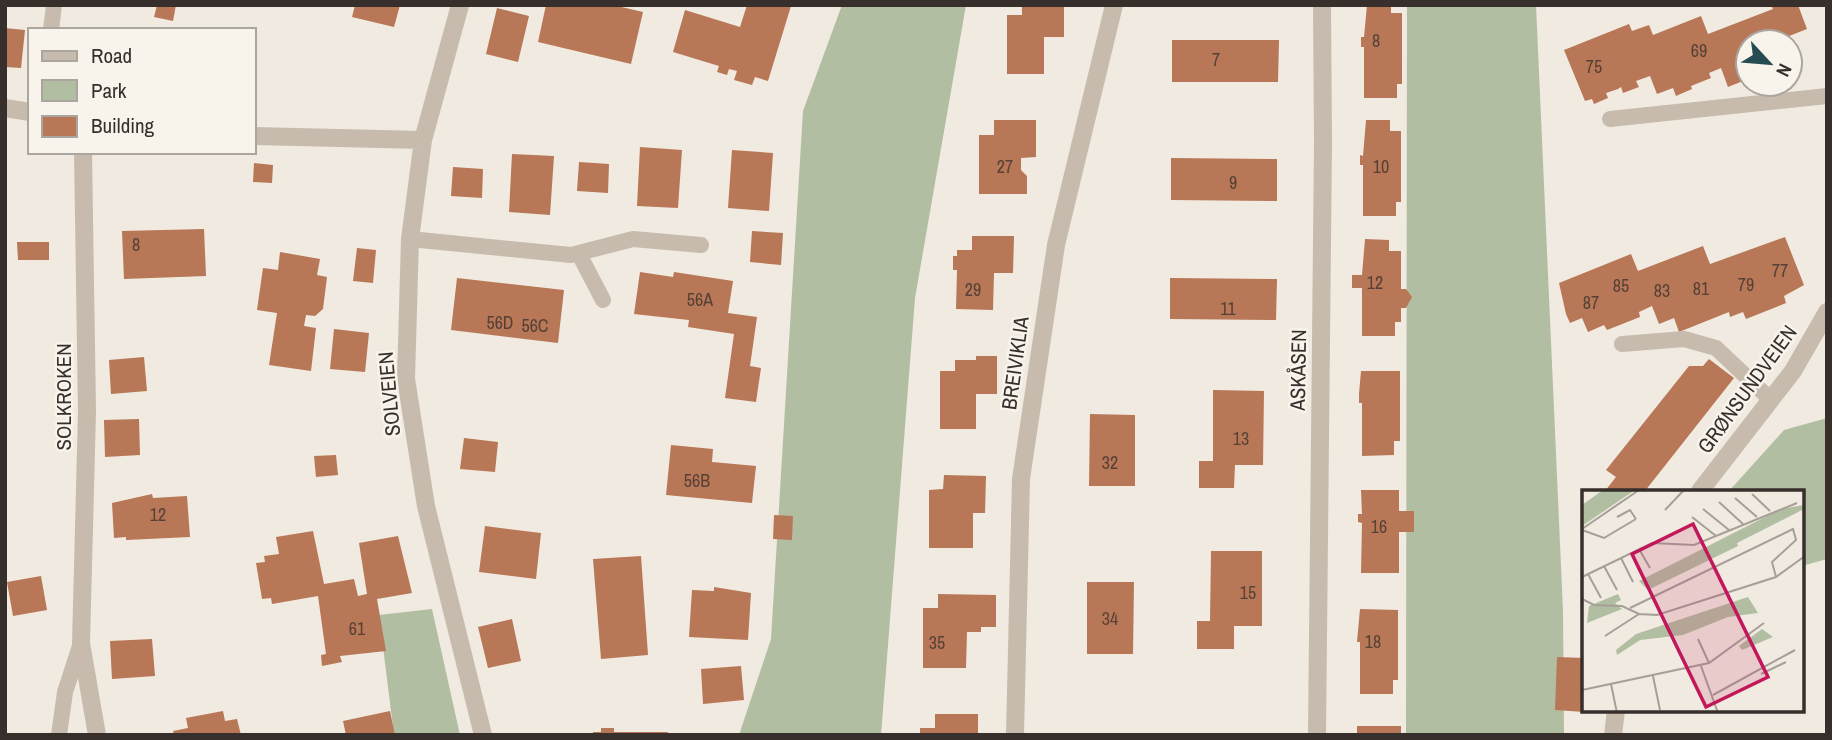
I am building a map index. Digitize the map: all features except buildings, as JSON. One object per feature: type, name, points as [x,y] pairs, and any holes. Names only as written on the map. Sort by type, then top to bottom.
[{"type":"street","name":"SOLVEIEN","points":[[460,5],[423,140],[410,239],[406,379],[426,506],[483,735]]},
{"type":"street","name":"BREIVIKLIA","points":[[1015,735],[1021,479],[1056,245],[1114,5]]},
{"type":"street","name":"ASKÅSEN","points":[[1317,735],[1324,143],[1321,5]]},
{"type":"street","points":[[5,108],[28,112]]},
{"type":"street","points":[[256,136],[423,140]]},
{"type":"street","name":"SOLKROKEN","points":[[83,154],[87,412],[81,643],[97,735]]},
{"type":"street","name":"GRØNSUNDVEIEN","points":[[1702,490],[1793,371],[1827,312]]},
{"type":"street","points":[[1613,735],[1616,712]]},
{"type":"lane","points":[[51,28],[54,5]]},
{"type":"lane","points":[[1611,119],[1827,96]]},
{"type":"lane","points":[[410,239],[530,253],[579,254],[634,239],[701,245]]},
{"type":"lane","points":[[579,254],[603,300]]},
{"type":"lane","points":[[1622,344],[1684,339],[1716,348],[1770,399]]},
{"type":"lane","name":"SOLKROKEN","points":[[59,735],[65,692],[81,643]]},
{"type":"green space","points":[[842,5],[966,5],[915,298],[881,735],[739,735],[771,639],[803,111]]},
{"type":"green space","points":[[1407,5],[1536,5],[1563,611],[1564,735],[1406,735]]},
{"type":"green space","points":[[1827,418],[1827,559],[1804,565],[1804,490],[1730,490],[1784,430]]},
{"type":"green space","points":[[432,609],[460,735],[394,735],[379,615]]}]
